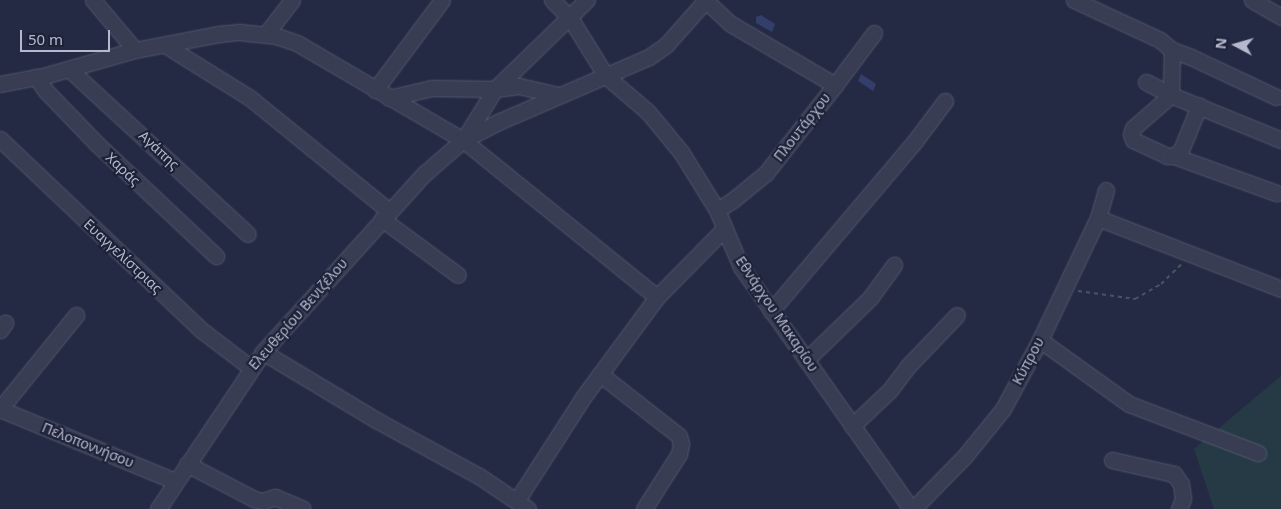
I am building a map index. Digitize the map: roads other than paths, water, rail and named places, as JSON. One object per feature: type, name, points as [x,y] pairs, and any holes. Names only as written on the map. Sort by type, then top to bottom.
[{"type":"street","points":[[93,0],[135,50]]},
{"type":"street","points":[[266,34],[292,0]]},
{"type":"street","points":[[375,90],[442,0]]},
{"type":"street","name":"Εθνάρχου Μακαρίου","points":[[552,0],[570,18],[606,76],[648,112],[681,152],[716,210],[741,267],[912,509]]},
{"type":"street","points":[[463,140],[495,89],[587,0]]},
{"type":"street","points":[[463,140],[557,95],[649,57],[666,45],[705,0]]},
{"type":"street","name":"Πλουτάρχου","points":[[705,0],[731,24],[835,85],[766,173],[733,200],[716,210]]},
{"type":"street","points":[[1252,0],[1281,17]]},
{"type":"street","points":[[1080,3],[1160,40],[1172,50],[1191,56],[1276,97]]},
{"type":"street","points":[[0,84],[36,77],[135,50],[238,32],[266,34],[297,43],[463,140],[657,297]]},
{"type":"street","points":[[835,85],[874,33]]},
{"type":"street","points":[[165,45],[250,98],[458,275]]},
{"type":"street","points":[[1172,50],[1171,95],[1134,128],[1131,134],[1133,140],[1167,156],[1174,156],[1276,193]]},
{"type":"street","name":"Αγάπης","points":[[69,68],[248,234]]},
{"type":"street","name":"Χαράς","points":[[36,77],[45,90],[96,143],[216,256]]},
{"type":"street","points":[[1146,82],[1171,95],[1281,140]]},
{"type":"street","points":[[389,98],[432,88],[495,89],[519,86],[557,95]]},
{"type":"street","points":[[771,311],[915,140],[945,101]]},
{"type":"street","points":[[1174,156],[1181,150],[1199,106]]},
{"type":"street","name":"Ευαγγελίστριας","points":[[0,139],[200,329],[251,368]]},
{"type":"street","name":"Ελευθερίου Βενιζέλου","points":[[158,509],[263,352],[424,174],[463,140]]},
{"type":"street","name":"Κύπρου","points":[[912,509],[964,457],[1003,409],[1040,340],[1098,218],[1106,190]]},
{"type":"street","points":[[1098,218],[1281,289]]},
{"type":"street","points":[[263,352],[523,504],[600,374],[657,297],[724,229]]},
{"type":"street","points":[[806,360],[870,298],[894,265]]},
{"type":"street","points":[[0,409],[76,315]]},
{"type":"street","points":[[852,426],[890,390],[909,365],[957,315]]},
{"type":"street","points":[[1040,340],[1129,404],[1258,453]]},
{"type":"street","points":[[600,374],[679,436],[681,444],[678,454],[644,509]]},
{"type":"street","name":"Πελοποννήσου","points":[[0,409],[176,481]]},
{"type":"street","points":[[1112,460],[1174,474],[1181,484],[1183,499],[1179,509]]},
{"type":"street","points":[[187,464],[254,499],[263,501],[275,497],[303,509]]},
{"type":"water","points":[[761,15],[775,24],[772,32],[756,23],[756,17]]},
{"type":"water","points":[[861,74],[876,84],[873,91],[858,81]]}]
